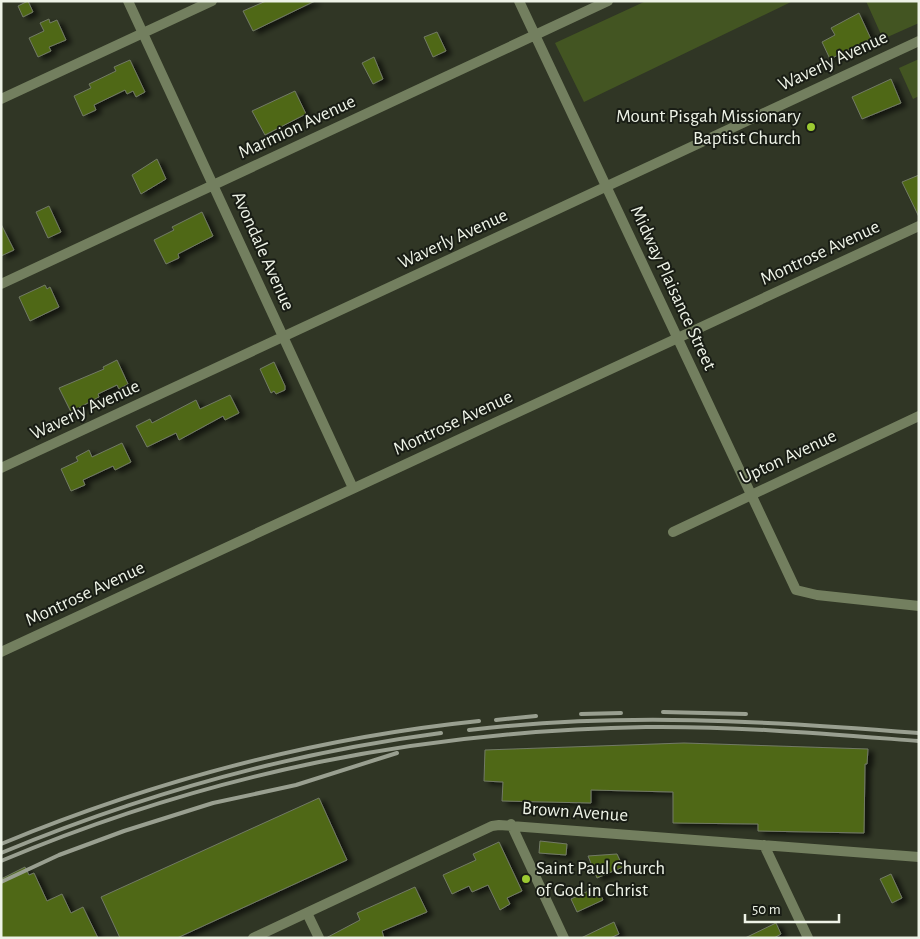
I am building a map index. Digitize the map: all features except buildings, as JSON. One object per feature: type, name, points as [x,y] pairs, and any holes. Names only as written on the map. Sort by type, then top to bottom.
[{"type":"street","name":"Avondale Avenue","points":[[128,1],[353,488]]},
{"type":"street","points":[[1,100],[212,1]]},
{"type":"street","name":"Midway Plaisance Street","points":[[519,1],[796,590],[817,595],[919,606]]},
{"type":"street","name":"Marmion Avenue","points":[[1,284],[608,1]]},
{"type":"street","name":"Waverly Avenue","points":[[1,468],[919,41]]},
{"type":"street","name":"Montrose Avenue","points":[[1,652],[919,226]]},
{"type":"street","name":"Upton Avenue","points":[[673,532],[919,416]]},
{"type":"street","points":[[511,824],[564,938]]},
{"type":"street","name":"Brown Avenue","points":[[253,938],[492,826],[511,824],[919,857]]},
{"type":"street","points":[[764,845],[808,938]]},
{"type":"street","points":[[307,912],[319,938]]},
{"type":"green space","points":[[646,1],[791,2],[584,102],[555,43]]},
{"type":"green space","points":[[866,1],[919,1],[919,23],[883,39]]},
{"type":"green space","points":[[919,59],[919,96],[913,99],[899,68]]},
{"type":"railway","points":[[663,712],[746,714]]},
{"type":"railway","points":[[581,714],[621,713]]},
{"type":"railway","points":[[496,720],[536,716]]},
{"type":"railway","points":[[469,730],[581,721],[694,720],[919,733]]},
{"type":"railway","points":[[1,844],[117,801],[236,765],[356,739],[479,721]]},
{"type":"railway","points":[[1,861],[79,830],[158,803],[237,781],[317,762],[397,748],[479,737],[562,730],[680,727],[782,731],[919,741]]},
{"type":"railway","points":[[1,853],[108,812],[217,778],[328,752],[384,741],[441,733]]},
{"type":"railway","points":[[1,882],[59,855],[124,831],[213,803],[296,785],[397,753]]},
{"type":"place","name":"Mount Pisgah Missionary Baptist Church","points":[[811,127]]},
{"type":"place","name":"Saint Paul Church of God in Christ","points":[[526,879]]}]
